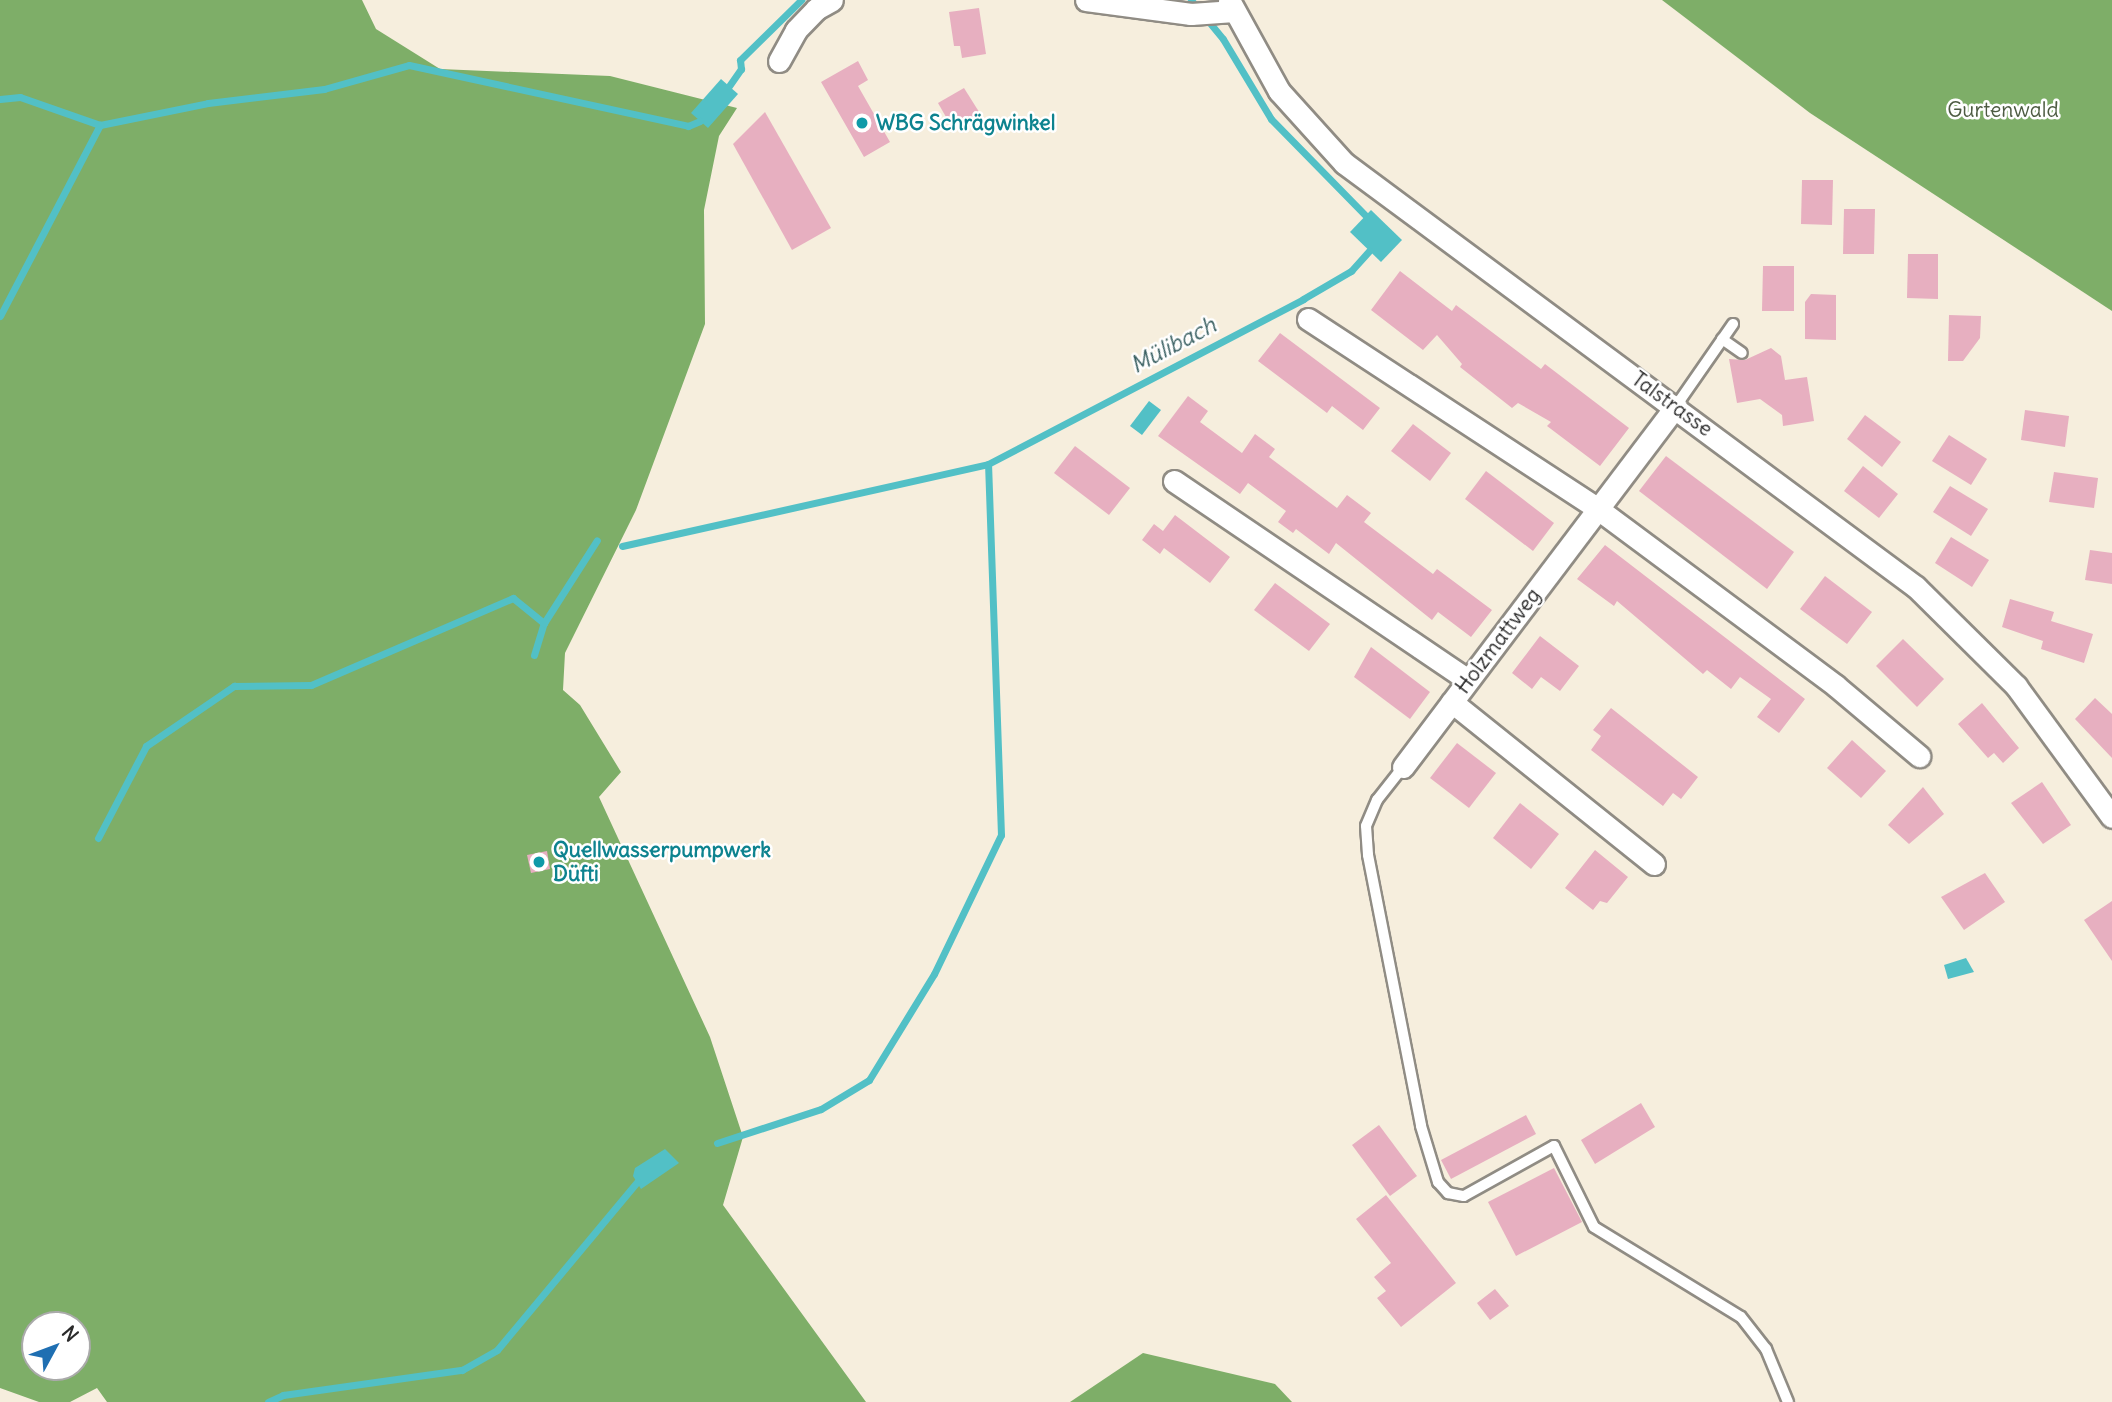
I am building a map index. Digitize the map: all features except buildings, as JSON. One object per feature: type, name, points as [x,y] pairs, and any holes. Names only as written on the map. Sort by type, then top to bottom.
[{"type":"street","points":[[779,61],[796,30],[816,9],[832,0]]},
{"type":"street","points":[[1086,0],[1191,14],[1226,8]]},
{"type":"street","name":"Talstrasse","points":[[1226,8],[1279,91],[1344,163],[1676,406],[1916,587],[1978,644],[2058,739],[2112,817]]},
{"type":"street","points":[[1308,319],[1598,509],[1836,686],[1919,756]]},
{"type":"street","name":"Holzmattweg","points":[[1654,864],[1452,702],[1676,406]]},
{"type":"street","points":[[1174,481],[1468,680]]},
{"type":"street","points":[[1403,767],[1452,702]]},
{"type":"lane","points":[[1676,406],[1733,324]]},
{"type":"lane","points":[[1723,339],[1742,353]]},
{"type":"lane","points":[[1403,767],[1377,800],[1366,826],[1368,855],[1421,1126],[1438,1182],[1448,1194],[1464,1196],[1554,1146],[1594,1227],[1741,1317],[1766,1349],[1788,1402]]},
{"type":"green space","points":[[0,0],[362,0],[376,29],[440,69],[610,76],[737,108],[719,136],[704,210],[705,324],[636,510],[565,653],[563,690],[580,705],[621,772],[599,797],[710,1037],[743,1137],[723,1205],[866,1402],[107,1402],[97,1388],[70,1402],[39,1402],[0,1388]]},
{"type":"green space","name":"Gurtenwald","points":[[1662,0],[2112,0],[2112,311],[1810,113]]},
{"type":"green space","points":[[1143,1353],[1275,1384],[1292,1402],[1070,1402]]},
{"type":"water","points":[[721,79],[738,94],[708,128],[691,113]]},
{"type":"water","points":[[1371,210],[1402,240],[1381,262],[1350,232]]},
{"type":"water","points":[[1149,401],[1161,410],[1142,435],[1130,426]]},
{"type":"water","points":[[1966,958],[1974,972],[1948,979],[1944,965]]},
{"type":"water","points":[[665,1149],[679,1163],[641,1189],[633,1176],[635,1168]]},
{"type":"waterway","points":[[729,86],[741,69],[740,60],[801,0]]},
{"type":"waterway","points":[[1191,0],[1223,39],[1271,119],[1366,216]]},
{"type":"waterway","points":[[0,99],[20,97],[100,125],[208,103],[324,89],[409,65],[688,126],[700,121]]},
{"type":"waterway","points":[[0,316],[100,125]]},
{"type":"waterway","name":"Mülibach","points":[[622,546],[988,464],[1303,299],[1351,271],[1369,251]]},
{"type":"waterway","points":[[717,1143],[821,1109],[869,1080],[934,974],[1001,835],[988,464]]},
{"type":"waterway","points":[[98,838],[146,746],[234,686],[311,685],[513,598],[544,623],[597,540]]},
{"type":"waterway","points":[[534,655],[544,623]]},
{"type":"waterway","points":[[268,1402],[283,1395],[462,1370],[497,1350],[637,1182]]},
{"type":"place","name":"WBG Schrägwinkel","points":[[862,123]]},
{"type":"place","name":"Quellwasserpumpwerk Düfti","points":[[539,862]]}]
